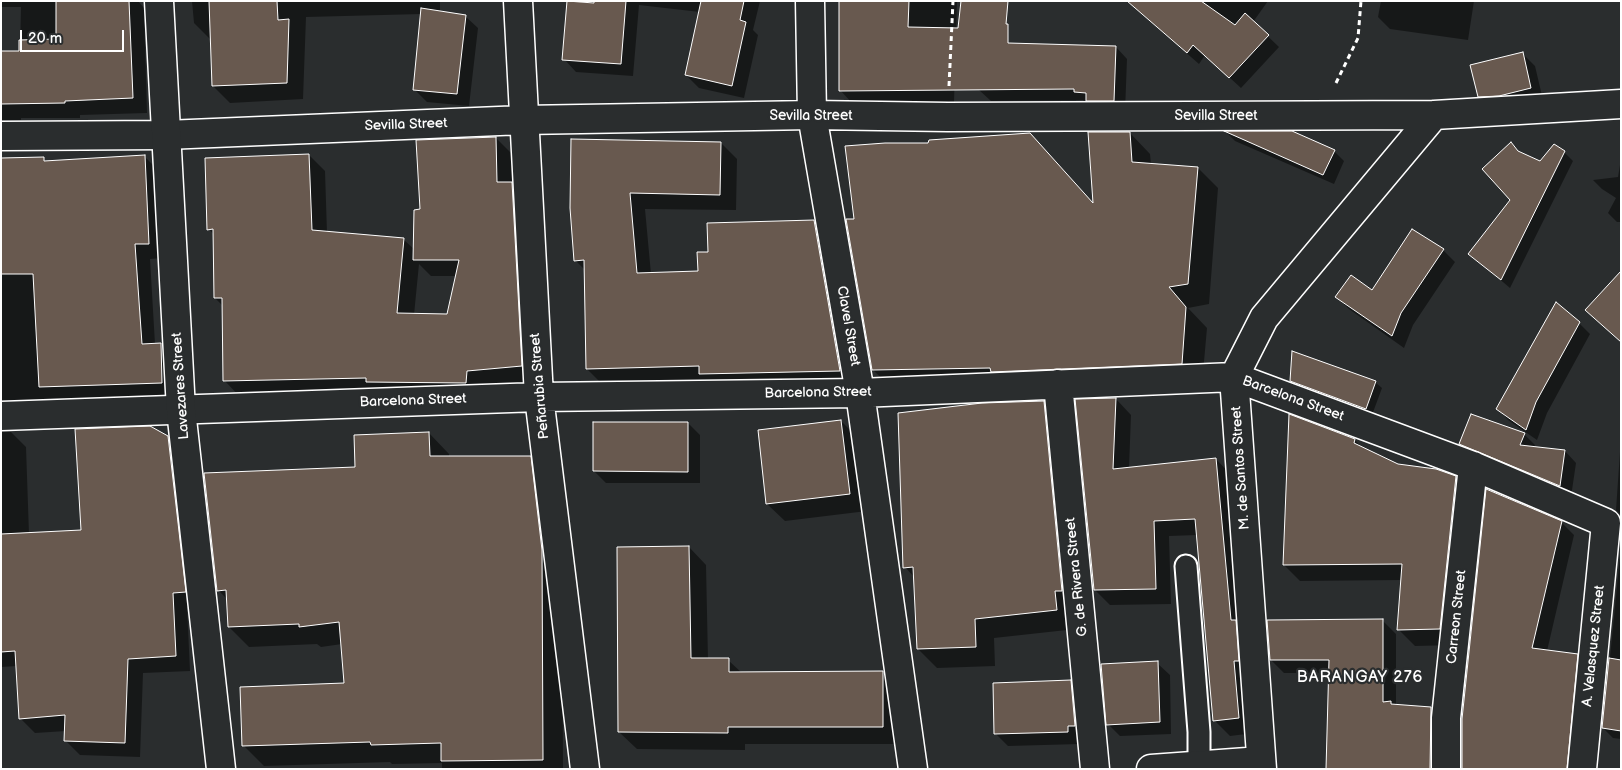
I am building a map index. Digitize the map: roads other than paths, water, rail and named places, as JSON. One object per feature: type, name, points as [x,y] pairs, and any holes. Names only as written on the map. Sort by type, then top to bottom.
[{"type":"street","name":"Lavezares Street","points":[[159,1],[181,410],[221,769]]},
{"type":"street","name":"Peñarubia Street","points":[[518,1],[539,397],[584,769]]},
{"type":"street","name":"Clavel Street","points":[[810,1],[812,115],[860,393],[913,769]]},
{"type":"street","name":"Sevilla Street","points":[[1,136],[166,135],[523,120],[812,115],[948,117],[1434,115],[1621,104]]},
{"type":"street","points":[[1234,377],[1264,318],[1434,115]]},
{"type":"street","name":"Barcelona Street","points":[[1,416],[539,397],[860,393],[1234,377],[1473,466],[1606,523]]},
{"type":"street","name":"M. de Santos Street","points":[[1234,377],[1262,765]]},
{"type":"street","name":"G. de Rivera Street","points":[[1058,384],[1096,769]]},
{"type":"street","name":"Carreon Street","points":[[1446,769],[1446,718],[1473,466]]},
{"type":"street","name":"A. Velasquez Street","points":[[1582,769],[1606,523]]},
{"type":"street","points":[[1151,769],[1199,765],[1262,765]]},
{"type":"lane","points":[[1186,566],[1199,732],[1199,765]]},
{"type":"district","name":"BARANGAY 276","points":[[1360,678]]}]
